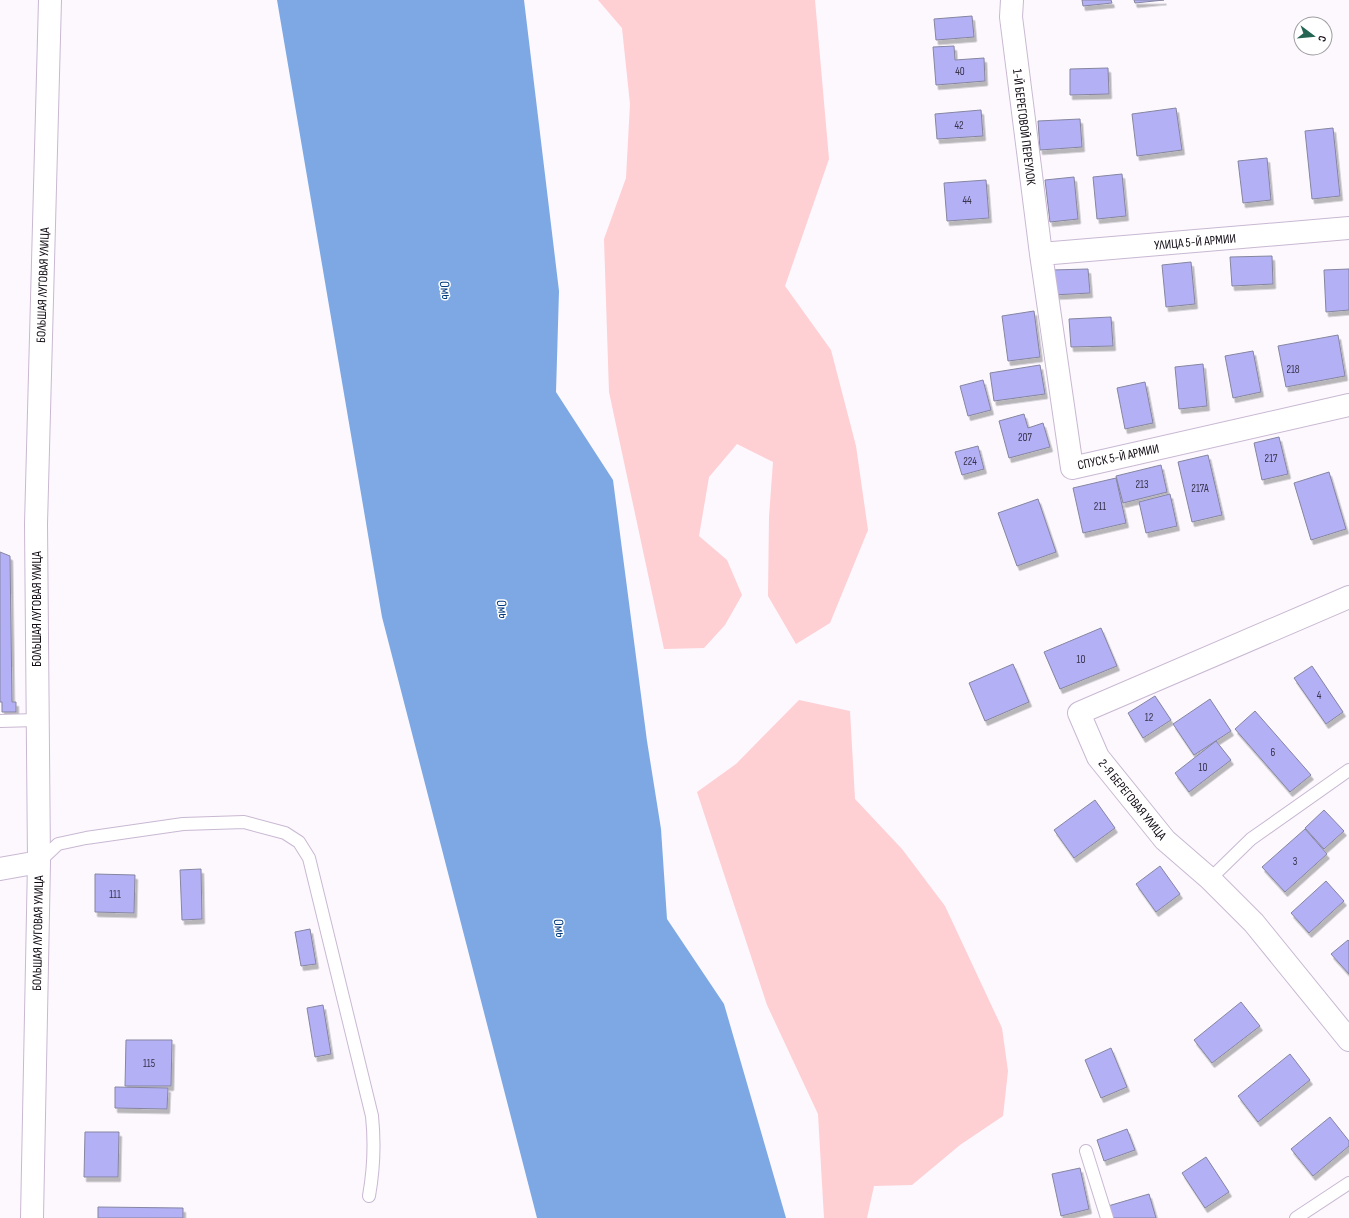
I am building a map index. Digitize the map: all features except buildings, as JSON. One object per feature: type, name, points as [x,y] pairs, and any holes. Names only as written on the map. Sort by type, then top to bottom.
[{"type":"street","name":"БОЛЬШАЯ ЛУГОВАЯ УЛИЦА","points":[[32,1218],[39,862],[36,524],[50,0]]},
{"type":"street","name":"1-Й БЕРЕГОВОЙ ПЕРЕУЛОК","points":[[1012,0],[1011,17],[1041,254]]},
{"type":"street","name":"УЛИЦА 5-Й АРМИИ","points":[[1041,254],[1349,228]]},
{"type":"street","name":"СПУСК 5-Й АРМИИ","points":[[1041,254],[1072,468],[1349,405]]},
{"type":"street","name":"2-Я БЕРЕГОВАЯ УЛИЦА","points":[[1349,597],[1079,713],[1098,757],[1165,840],[1210,879],[1254,923],[1349,1040]]},
{"type":"street","points":[[0,869],[39,862]]},
{"type":"lane","points":[[0,721],[37,720]]},
{"type":"lane","points":[[1210,879],[1251,839],[1349,770]]},
{"type":"lane","points":[[39,862],[58,844],[86,838],[183,824],[244,822],[285,833],[299,842],[309,858],[372,1116],[375,1139],[375,1159],[369,1196]]},
{"type":"lane","points":[[1086,1151],[1108,1218]]},
{"type":"lane","points":[[1296,1218],[1349,1183]]},
{"type":"shaded area","points":[[598,0],[815,0],[829,159],[785,286],[831,350],[856,446],[868,530],[830,623],[796,644],[768,596],[769,517],[773,462],[737,444],[709,477],[699,536],[727,560],[742,595],[725,625],[704,648],[664,649],[609,392],[604,239],[626,178],[630,104],[622,28]]},
{"type":"shaded area","points":[[799,700],[850,711],[855,799],[902,849],[945,906],[1002,1028],[1008,1071],[1003,1116],[960,1145],[912,1185],[874,1186],[867,1218],[824,1218],[818,1114],[767,1005],[697,792],[736,764]]},
{"type":"water","name":"Омь","points":[[277,0],[524,0],[559,291],[556,392],[613,480],[647,741],[661,829],[667,919],[724,1004],[786,1218],[537,1218],[382,617]]}]
